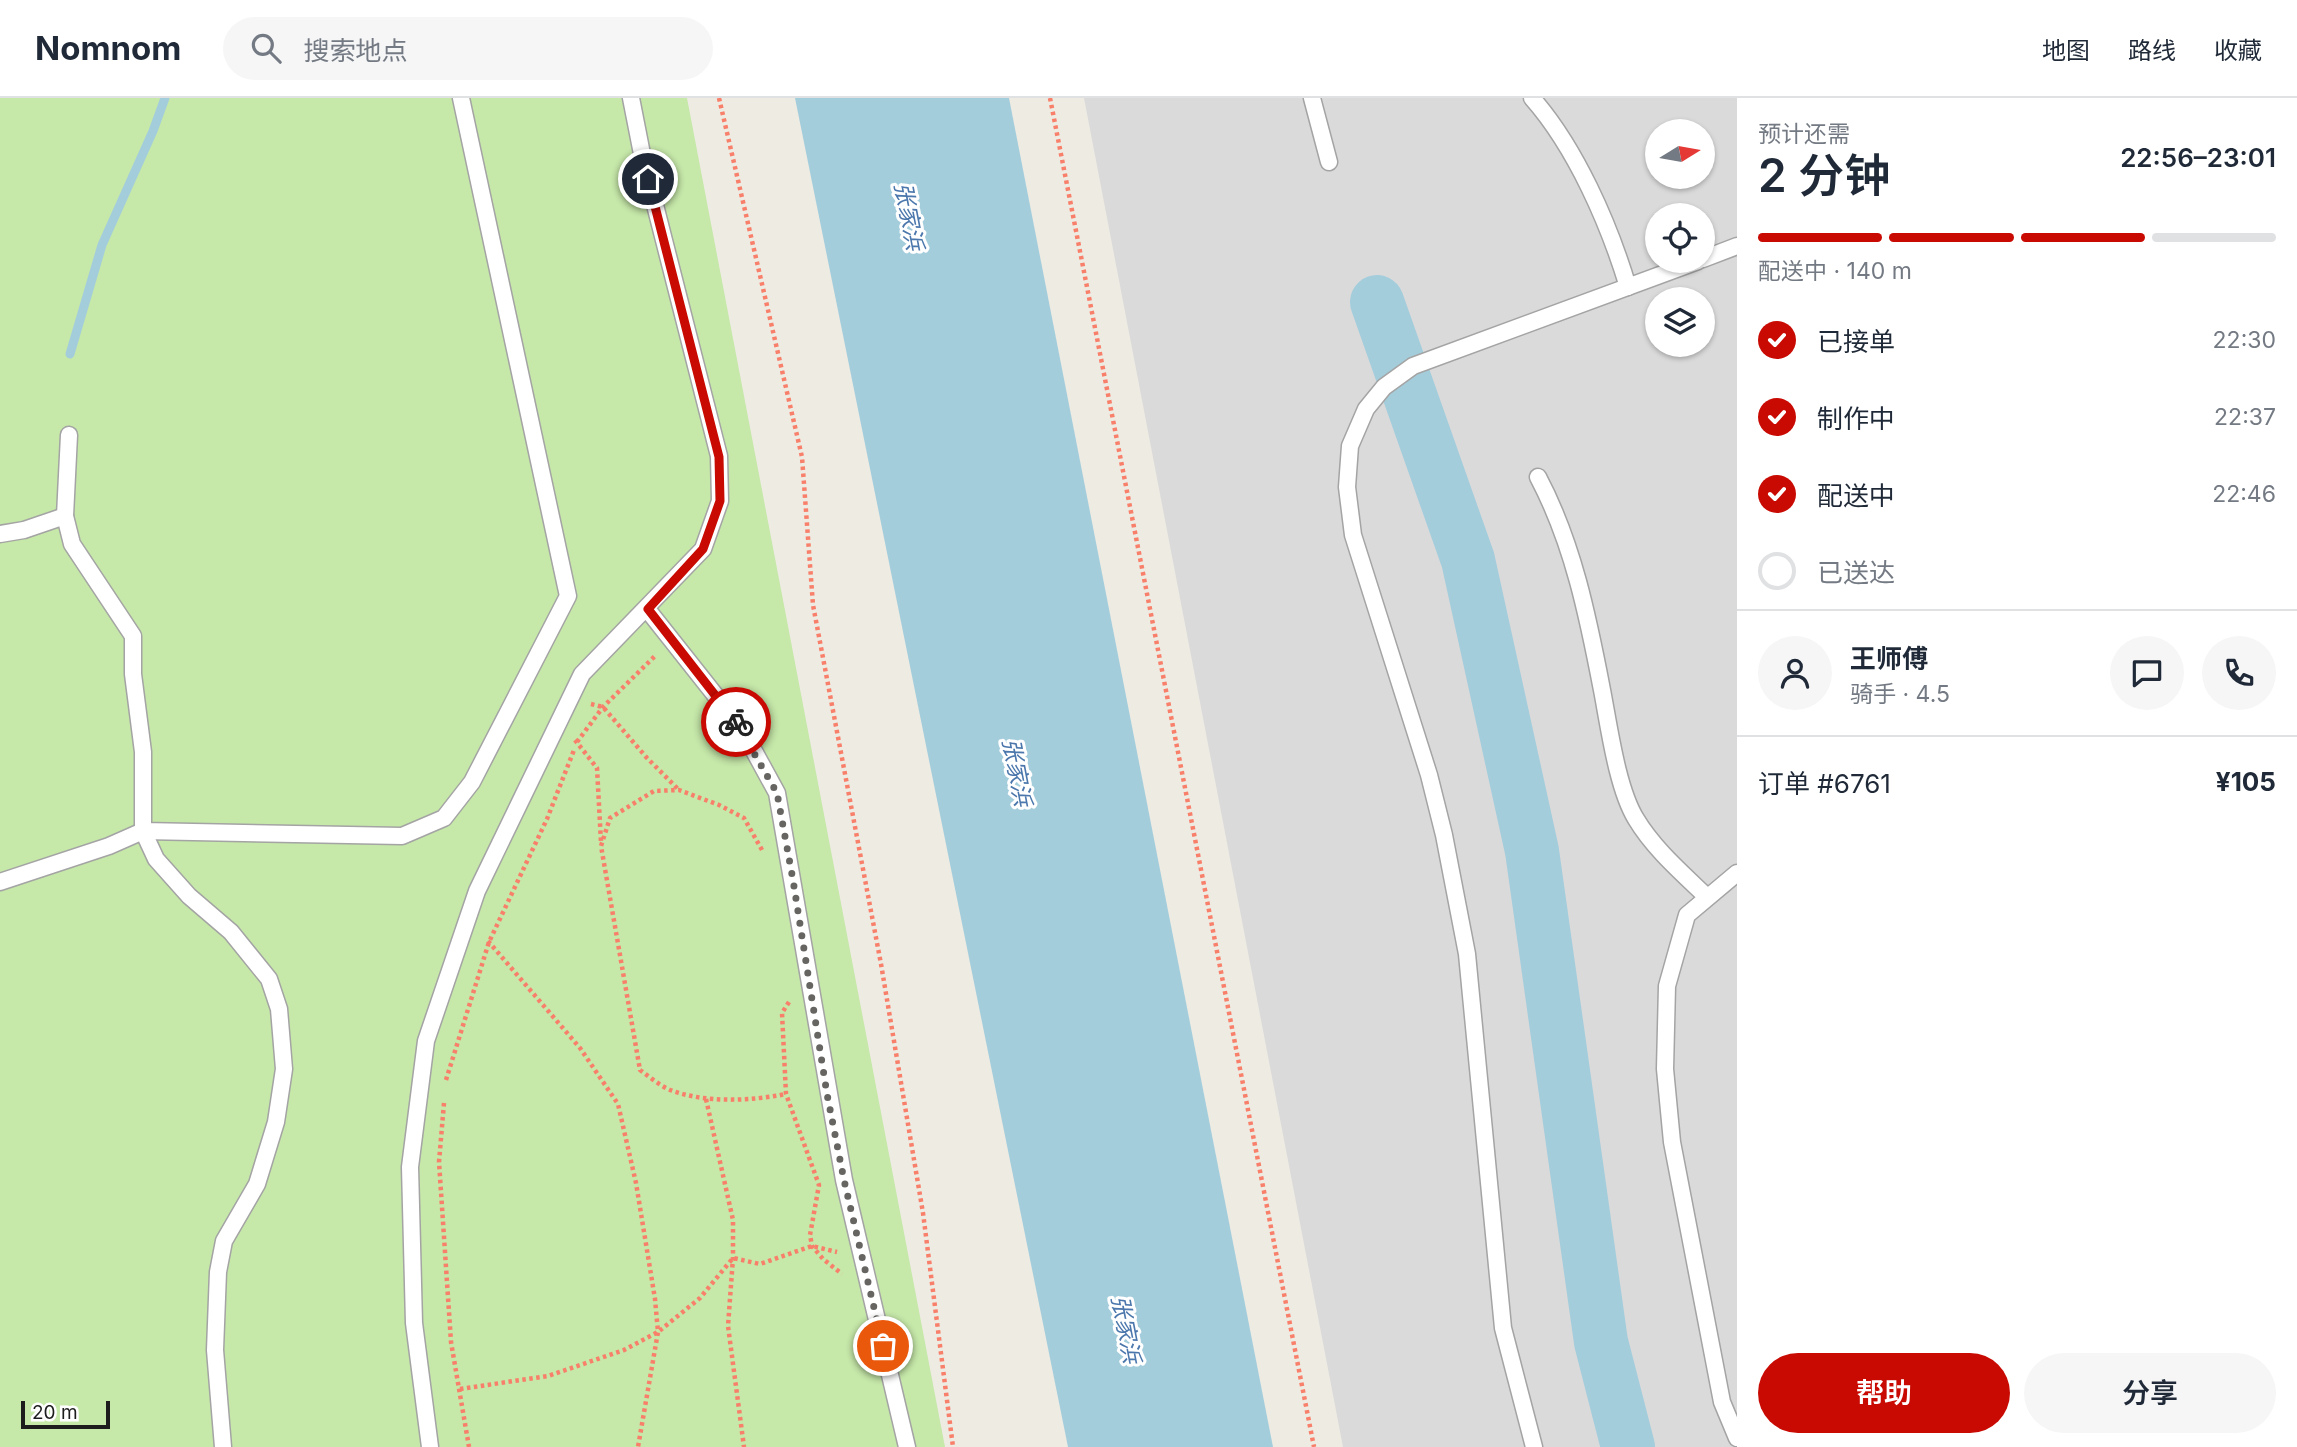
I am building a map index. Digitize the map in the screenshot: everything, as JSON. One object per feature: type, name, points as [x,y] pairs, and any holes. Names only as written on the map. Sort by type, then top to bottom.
[{"type":"lane","points":[[0,882],[109,846],[143,831],[402,836],[444,818],[472,782],[568,596],[461,98]]},
{"type":"lane","points":[[430,1447],[414,1323],[410,1167],[426,1041],[477,891],[582,674],[648,609],[703,549],[720,501],[719,457],[642,154],[631,98]]},
{"type":"lane","points":[[1312,98],[1329,162]]},
{"type":"lane","points":[[1532,98],[1568,149],[1591,193],[1618,255],[1628,287]]},
{"type":"lane","points":[[1715,254],[1737,246]]},
{"type":"lane","points":[[1535,1447],[1503,1328],[1467,954],[1444,835],[1429,775],[1353,535],[1347,487],[1350,446],[1366,409],[1384,387],[1413,366],[1665,273]]},
{"type":"lane","points":[[69,435],[65,516],[72,544],[133,636],[133,674],[143,752],[143,831],[156,859],[189,896],[231,932],[269,979],[279,1009],[284,1069],[276,1122],[257,1184],[224,1241],[218,1272],[215,1350],[223,1447]]},
{"type":"lane","points":[[1538,477],[1551,500],[1587,613],[1618,771],[1634,817],[1664,856],[1707,897]]},
{"type":"lane","points":[[0,534],[24,530],[65,516]]},
{"type":"lane","points":[[648,609],[742,729],[777,793],[832,1118],[907,1447]]},
{"type":"lane","points":[[1737,873],[1687,915],[1667,986],[1665,1069],[1672,1142],[1722,1402],[1737,1438]]},
{"type":"path","points":[[719,98],[802,457],[813,605],[881,964],[923,1213],[953,1447]]},
{"type":"path","points":[[1050,98],[1314,1447]]},
{"type":"path","points":[[446,1082],[489,942],[547,819],[577,743],[603,707],[672,640]]},
{"type":"path","points":[[570,698],[603,707],[679,790]]},
{"type":"path","points":[[560,719],[597,768],[601,846],[640,1070],[671,1091],[706,1098],[765,1098],[786,1094]]},
{"type":"path","points":[[601,846],[610,818],[653,791],[679,790],[719,804],[744,818],[777,875],[793,880]]},
{"type":"path","points":[[466,922],[489,942],[580,1048],[618,1104],[636,1183],[658,1332],[638,1447]]},
{"type":"path","points":[[811,992],[794,996],[782,1013],[786,1094],[819,1185],[810,1236],[812,1246],[840,1275],[864,1262]]},
{"type":"path","points":[[445,1095],[439,1162],[451,1342],[469,1447]]},
{"type":"path","points":[[706,1098],[733,1220],[728,1326],[744,1447]]},
{"type":"path","points":[[733,1258],[760,1264],[812,1246],[848,1254],[864,1262]]},
{"type":"path","points":[[460,1390],[548,1376],[624,1350],[658,1332],[700,1298],[733,1258]]},
{"type":"shaded area","points":[[1084,98],[1737,98],[1737,1447],[1343,1447]]},
{"type":"green space","points":[[0,98],[687,98],[945,1447],[0,1447]]},
{"type":"water","name":"张家浜","points":[[795,98],[1009,98],[1273,1447],[1068,1447]]},
{"type":"waterway","points":[[70,354],[102,245],[165,98]]},
{"type":"waterway","points":[[1377,302],[1468,560],[1532,851],[1601,1342],[1628,1447]]},
{"type":"way so far","points":[[736,722],[777,793],[827,1094],[883,1346]]},
{"type":"route","points":[[648,179],[719,457],[720,501],[703,549],[648,609],[736,722]]}]
